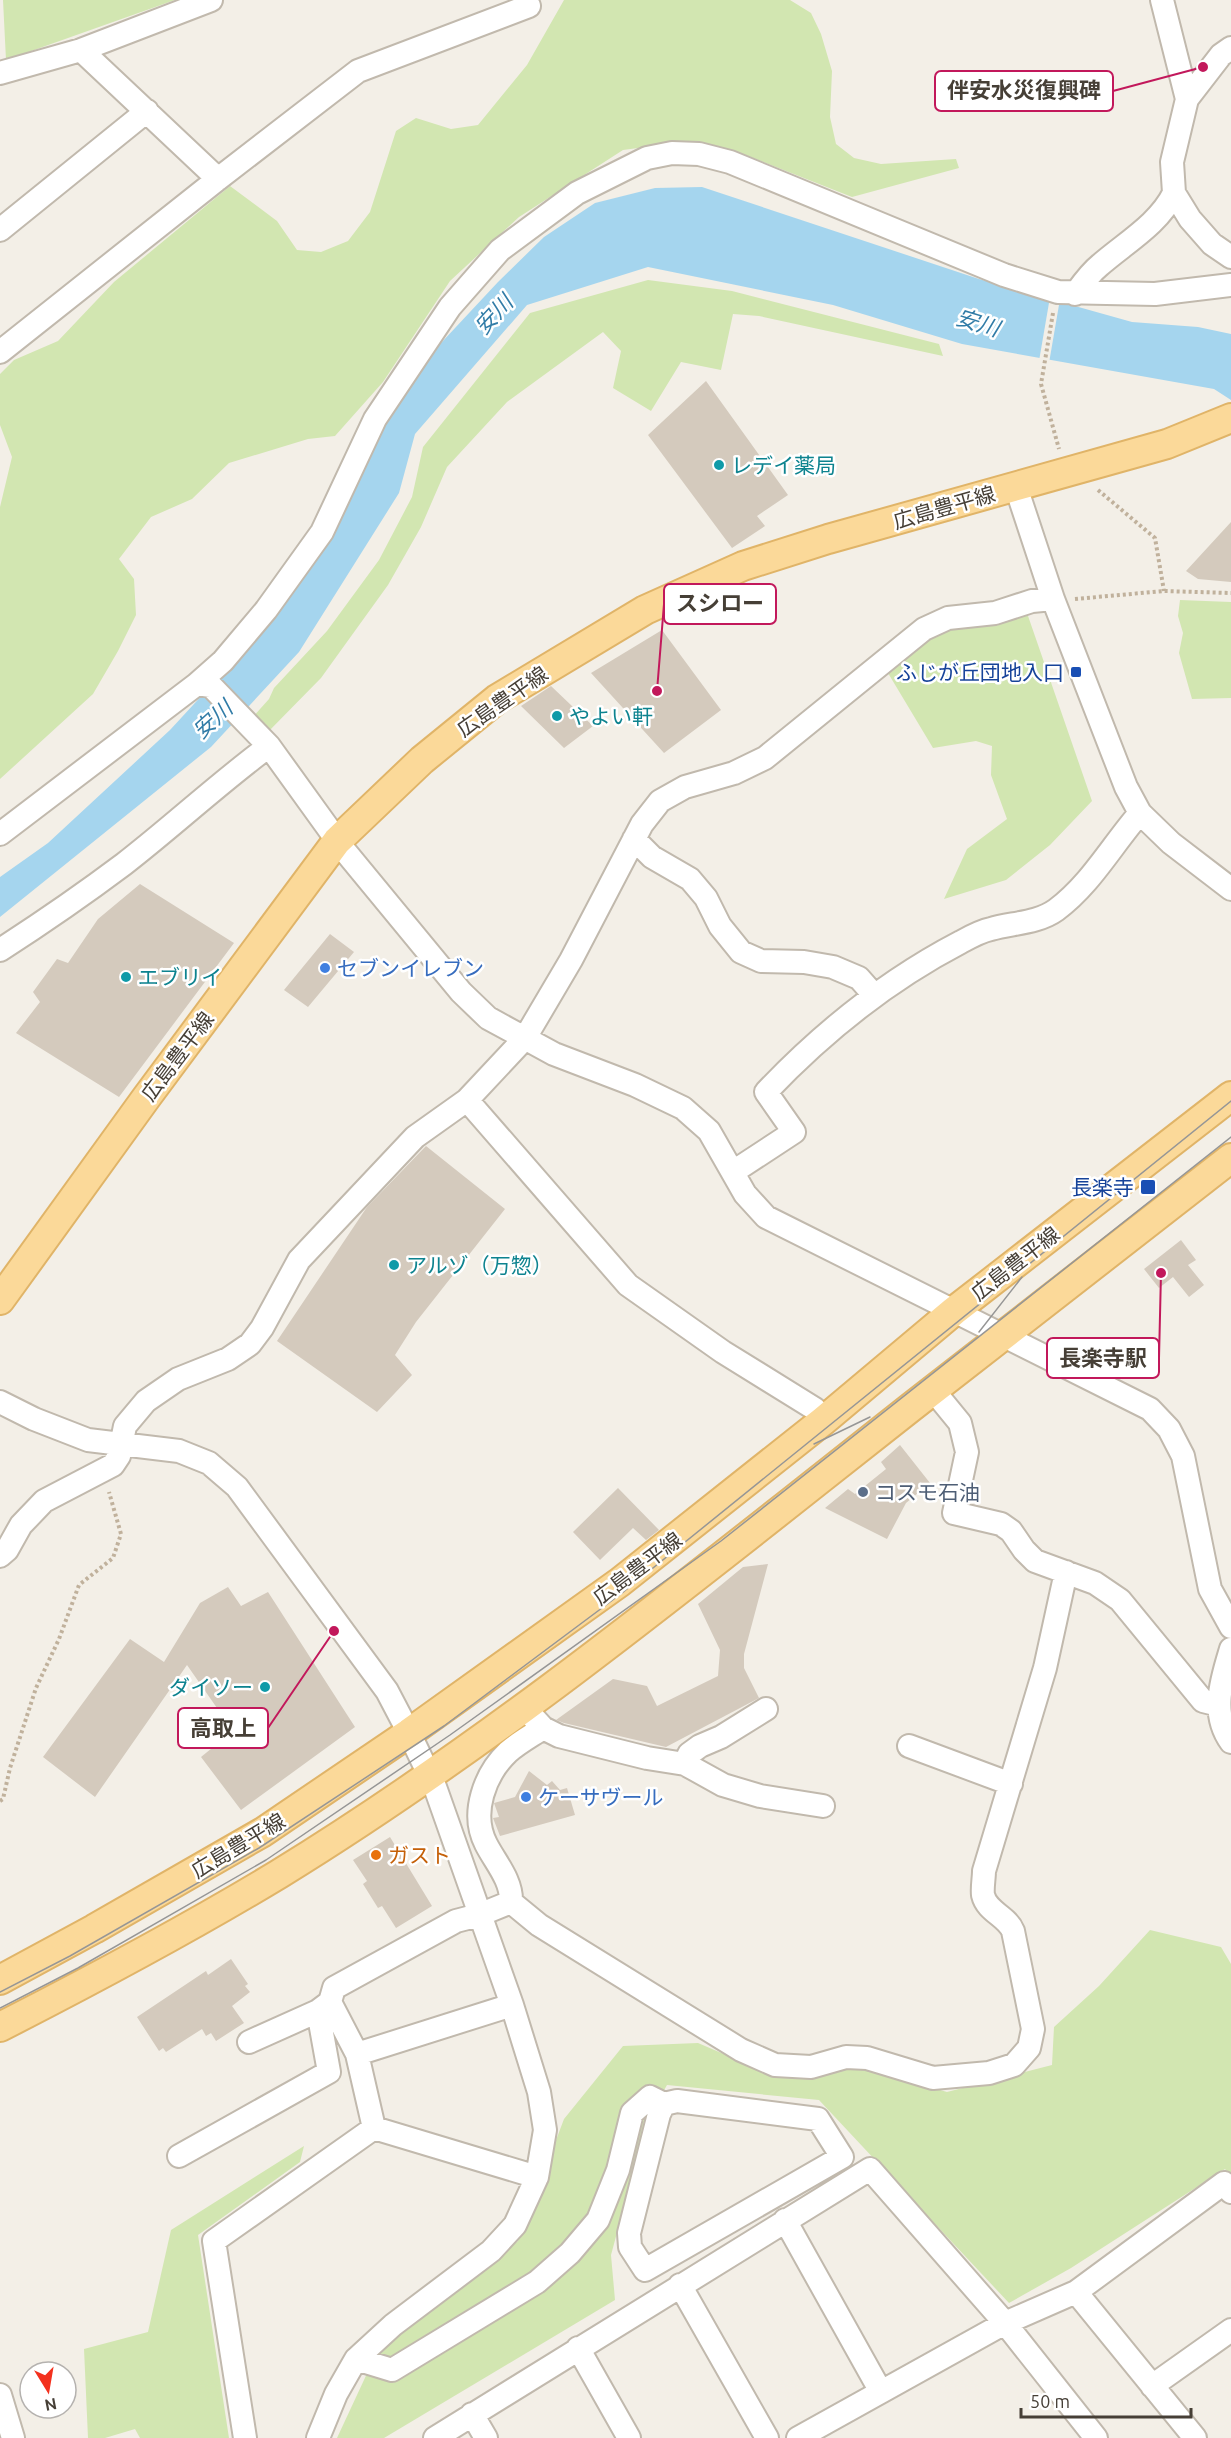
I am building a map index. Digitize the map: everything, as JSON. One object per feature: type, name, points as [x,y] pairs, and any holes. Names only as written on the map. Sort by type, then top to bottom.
[{"type":"main road","name":"広島豊平線","points":[[0,1300],[146,1098],[337,841],[422,760],[497,699],[645,610],[743,567],[828,539],[1167,444],[1231,418]]},
{"type":"main road","name":"広島豊平線","points":[[0,1980],[263,1832],[409,1733],[621,1582],[823,1421],[954,1311],[1231,1096]]},
{"type":"main road","name":"広島豊平線","points":[[0,2027],[113,1969],[280,1873],[429,1775],[653,1612],[1002,1334],[1231,1158]]},
{"type":"street","points":[[0,73],[81,51],[211,0]]},
{"type":"street","points":[[0,352],[358,71],[529,6],[526,0]]},
{"type":"street","points":[[1161,0],[1187,99]]},
{"type":"street","points":[[1231,48],[1221,55],[1187,99],[1172,162],[1174,193],[1190,219],[1212,244],[1231,257]]},
{"type":"street","points":[[81,51],[218,179]]},
{"type":"street","points":[[0,230],[147,111]]},
{"type":"street","points":[[0,834],[204,685],[266,610],[322,532],[375,419],[450,307],[500,250],[577,193],[646,158],[672,153],[699,154],[730,162],[1004,275],[1058,292],[1155,294],[1231,285]]},
{"type":"street","points":[[1075,294],[1094,270],[1168,206],[1174,193]]},
{"type":"street","points":[[1016,487],[1053,599],[1126,787],[1140,813],[1171,843],[1231,889]]},
{"type":"street","points":[[117,1455],[125,1426],[146,1401],[178,1379],[228,1359],[250,1344],[262,1328],[299,1260],[415,1137],[467,1100],[525,1038],[571,960],[642,824],[660,801],[685,787],[734,773],[765,758],[924,629],[948,618],[995,613],[1032,600],[1053,599]]},
{"type":"street","points":[[204,685],[266,743],[337,841],[461,992],[488,1018],[554,1054],[635,1085],[683,1108],[709,1131],[745,1194],[766,1217],[1150,1409],[1169,1429],[1183,1456],[1210,1590],[1231,1627]]},
{"type":"street","points":[[0,950],[48,919],[125,863],[266,743]]},
{"type":"street","points":[[733,1172],[794,1132],[766,1092],[795,1062],[874,995],[961,942],[989,929],[1032,921],[1055,911],[1088,879],[1140,813]]},
{"type":"street","points":[[634,839],[652,857],[690,879],[706,898],[720,926],[741,952],[761,961],[804,962],[833,967],[859,978],[874,995]]},
{"type":"street","points":[[467,1100],[628,1285],[723,1352],[815,1409],[823,1421]]},
{"type":"street","points":[[933,1390],[960,1423],[967,1452],[954,1513],[1001,1524],[1011,1531],[1035,1561],[1095,1583],[1120,1600],[1203,1701],[1219,1705]]},
{"type":"street","points":[[0,1402],[117,1455]]},
{"type":"street","points":[[0,1556],[7,1550],[21,1525],[44,1501],[117,1455],[179,1451],[209,1463],[237,1487],[387,1691],[429,1775],[512,2005],[539,2092],[545,2130],[537,2177],[515,2224],[490,2251],[393,2325],[356,2358],[336,2394],[318,2438]]},
{"type":"street","points":[[511,1902],[539,1925],[741,2050],[775,2065],[811,2067],[846,2057],[867,2058],[933,2078],[989,2073],[1014,2065],[1029,2048],[1032,2030],[1013,1931],[1009,1921],[992,1910],[983,1896],[984,1871],[1045,1668],[1066,1572]]},
{"type":"street","points":[[1231,1649],[1220,1687],[1219,1705],[1219,1716],[1231,1742]]},
{"type":"street","points":[[524,1706],[543,1728],[558,1736],[647,1758],[685,1764],[723,1785],[760,1796],[823,1806]]},
{"type":"street","points":[[685,1764],[689,1754],[700,1746],[721,1737],[766,1709]]},
{"type":"street","points":[[511,1902],[512,1893],[484,1841],[478,1809],[491,1772],[509,1751],[543,1728]]},
{"type":"street","points":[[909,1746],[1011,1784]]},
{"type":"street","points":[[178,2156],[329,2072],[324,2007],[334,1988],[456,1921],[479,1915],[511,1902]]},
{"type":"street","points":[[357,2054],[512,2005]]},
{"type":"street","points":[[249,2042],[324,2007]]},
{"type":"street","points":[[324,2007],[357,2054],[374,2128]]},
{"type":"street","points":[[356,2358],[392,2370],[537,2282],[570,2253],[598,2220],[618,2170],[632,2113],[650,2097],[664,2104],[677,2101],[818,2119],[842,2157],[645,2270],[630,2247],[628,2233],[659,2114],[664,2104]]},
{"type":"street","points":[[374,2128],[537,2177]]},
{"type":"street","points":[[245,2438],[214,2241],[374,2128]]},
{"type":"street","points":[[435,2438],[870,2169],[1005,2323],[1090,2436]]},
{"type":"street","points":[[798,2438],[1005,2323],[1076,2292],[1224,2183],[1231,2192]]},
{"type":"street","points":[[785,2220],[880,2392]]},
{"type":"street","points":[[680,2285],[767,2438]]},
{"type":"street","points":[[1076,2292],[1195,2438]]},
{"type":"street","points":[[1152,2386],[1231,2330]]},
{"type":"street","points":[[578,2348],[629,2438]]},
{"type":"street","points":[[0,2395],[13,2438]]},
{"type":"street","points":[[472,2414],[486,2438]]},
{"type":"path","points":[[1054,308],[1041,384],[1059,449]]},
{"type":"path","points":[[1095,487],[1155,538],[1164,591]]},
{"type":"path","points":[[1053,599],[1071,600],[1164,591],[1231,593]]},
{"type":"path","points":[[0,1801],[3,1799],[10,1768],[36,1688],[59,1639],[78,1585],[113,1558],[121,1534],[108,1485],[117,1455]]},
{"type":"green space","points":[[3,0],[175,0],[6,60]]},
{"type":"green space","points":[[564,0],[790,0],[811,13],[821,34],[832,71],[830,117],[836,144],[854,158],[881,164],[956,159],[959,168],[852,197],[738,152],[691,141],[623,150],[519,217],[450,281],[383,382],[335,436],[308,439],[229,463],[192,499],[151,517],[119,559],[134,579],[136,615],[118,651],[93,694],[0,779],[0,507],[12,457],[0,425],[0,374],[14,360],[58,341],[114,282],[230,186],[277,221],[297,250],[321,252],[348,241],[370,212],[396,131],[416,118],[451,129],[478,125],[527,65]]},
{"type":"green space","points":[[648,280],[732,291],[939,344],[943,356],[759,316],[733,314],[721,370],[681,362],[651,411],[613,388],[621,351],[603,332],[507,402],[447,467],[421,527],[388,585],[321,678],[267,733],[252,718],[269,699],[274,688],[327,631],[379,560],[412,497],[423,447],[530,313]]},
{"type":"green space","points":[[1180,600],[1231,602],[1231,698],[1192,699],[1179,653],[1183,633],[1178,616]]},
{"type":"green space","points":[[1027,613],[1092,801],[1050,845],[1006,880],[944,899],[967,849],[1007,819],[991,775],[992,746],[976,741],[933,748],[888,673],[923,641],[948,630],[980,626]]},
{"type":"green space","points":[[1150,1930],[1221,1947],[1231,1964],[1231,2176],[1225,2169],[1071,2268],[1009,2303],[819,2100],[667,2085],[648,2118],[611,2255],[615,2300],[384,2438],[337,2438],[377,2352],[518,2241],[564,2119],[623,2046],[698,2043],[773,2075],[861,2067],[947,2092],[1052,2065],[1054,2027],[1099,1986]]},
{"type":"green space","points":[[304,2146],[300,2162],[198,2235],[229,2438],[140,2438],[135,2429],[105,2438],[88,2438],[84,2349],[148,2332],[171,2230]]},
{"type":"water","name":"安川","points":[[702,187],[979,279],[1132,322],[1198,327],[1231,334],[1231,400],[1214,389],[962,344],[833,305],[648,267],[527,305],[415,434],[399,493],[299,652],[211,747],[0,917],[0,877],[48,843],[170,730],[276,615],[379,436],[427,358],[498,282],[544,237],[595,203],[655,188]]},
{"type":"pier","points":[[1050,297],[1060,299],[1049,363],[1039,361]]},
{"type":"building","name":"レデイ薬局","points":[[706,381],[788,495],[757,516],[765,526],[732,548],[648,435]]},
{"type":"building","points":[[1231,522],[1231,582],[1198,579],[1186,571]]},
{"type":"building","points":[[662,630],[721,710],[664,753],[591,673]]},
{"type":"building","name":"やよい軒","points":[[551,686],[593,726],[564,748],[521,706]]},
{"type":"building","name":"エブリイ","points":[[140,884],[234,943],[119,1097],[16,1033],[40,1002],[33,992],[57,959],[68,963],[98,919]]},
{"type":"building","points":[[330,934],[354,952],[308,1007],[284,990]]},
{"type":"building","name":"アルゾ（万惣）","points":[[426,1146],[505,1209],[416,1322],[395,1355],[412,1375],[377,1412],[277,1341],[367,1207]]},
{"type":"building","points":[[1181,1240],[1196,1260],[1188,1265],[1204,1285],[1189,1297],[1173,1277],[1159,1288],[1144,1269]]},
{"type":"building","points":[[900,1445],[930,1483],[906,1503],[887,1539],[825,1508],[848,1489],[855,1494],[886,1469],[881,1462]]},
{"type":"building","points":[[618,1488],[659,1530],[646,1540],[633,1528],[600,1560],[573,1532]]},
{"type":"building","points":[[768,1564],[744,1654],[744,1668],[759,1698],[666,1747],[556,1720],[613,1679],[647,1686],[657,1706],[718,1676],[720,1650],[698,1604],[743,1567]]},
{"type":"building","points":[[228,1587],[241,1606],[268,1592],[355,1727],[241,1810],[201,1757],[233,1731],[187,1665],[95,1797],[43,1757],[130,1639],[164,1662],[200,1603]]},
{"type":"building","points":[[529,1771],[547,1785],[552,1781],[560,1790],[567,1788],[575,1815],[500,1836],[493,1818],[499,1817],[494,1803],[515,1797]]},
{"type":"building","points":[[390,1837],[432,1906],[396,1928],[382,1906],[378,1908],[363,1884],[367,1881],[353,1860]]},
{"type":"building","points":[[231,1959],[248,1984],[245,1986],[250,1992],[232,2006],[244,2023],[216,2041],[211,2033],[206,2036],[202,2029],[166,2052],[163,2048],[159,2051],[137,2017],[206,1971],[208,1975]]},
{"type":"tram line","points":[[0,1992],[70,1956],[259,1848],[444,1726],[622,1593],[1231,1101]]},
{"type":"tram line","points":[[0,2008],[78,1968],[266,1860],[450,1735],[721,1541],[1231,1137]]},
{"type":"tram line","points":[[979,1332],[1022,1277]]},
{"type":"tram line","points":[[814,1444],[870,1417]]},
{"type":"place","name":"伴安水災復興碑","points":[[1203,67]]},
{"type":"place","name":"レデイ薬局","points":[[719,465]]},
{"type":"place","name":"ふじが丘団地入口","points":[[1076,672]]},
{"type":"place","name":"スシロー","points":[[657,691]]},
{"type":"place","name":"やよい軒","points":[[557,716]]},
{"type":"place","name":"セブンイレブン","points":[[325,968]]},
{"type":"place","name":"エブリイ","points":[[126,977]]},
{"type":"place","name":"長楽寺","points":[[1148,1187]]},
{"type":"place","name":"アルゾ（万惣）","points":[[394,1265]]},
{"type":"place","name":"長楽寺駅","points":[[1161,1273]]},
{"type":"place","name":"コスモ石油","points":[[863,1492]]},
{"type":"place","name":"高取上","points":[[334,1631]]},
{"type":"place","name":"ダイソー","points":[[265,1687]]},
{"type":"place","name":"ケーサヴール","points":[[526,1797]]},
{"type":"place","name":"ガスト","points":[[376,1855]]}]
